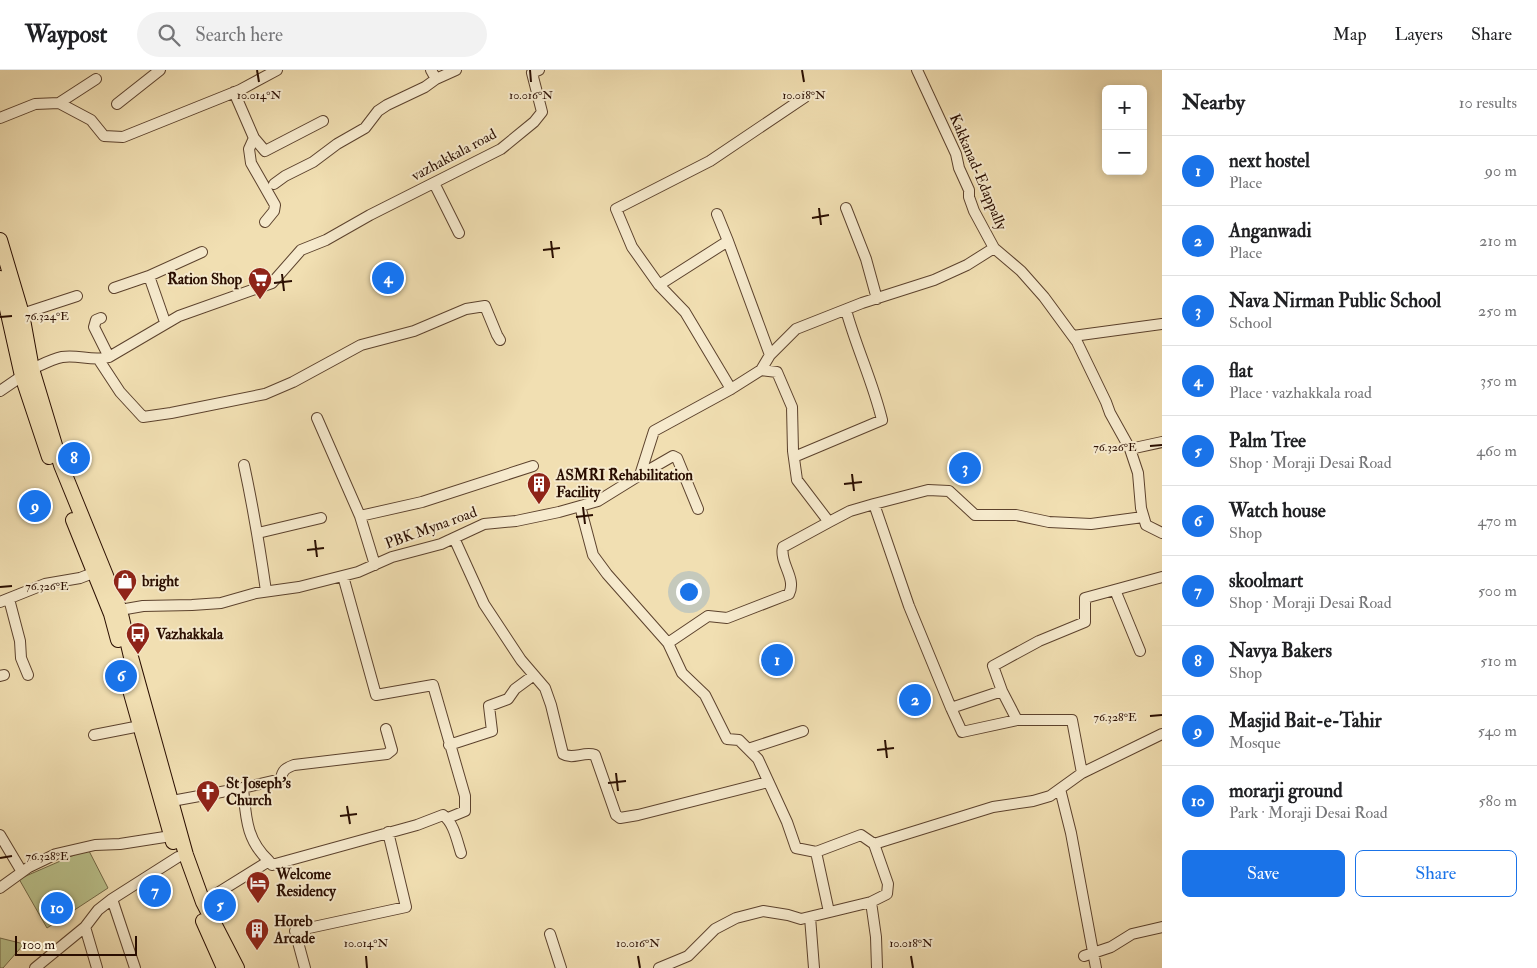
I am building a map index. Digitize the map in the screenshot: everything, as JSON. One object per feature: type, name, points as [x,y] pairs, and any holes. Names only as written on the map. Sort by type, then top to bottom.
[{"type":"main road","points":[[0,240],[22,314],[27,373],[61,466],[120,610],[145,710],[186,855],[203,902],[237,968]]},
{"type":"main road","points":[[0,278],[27,373],[39,430],[93,573],[111,614],[171,836],[224,968]]},
{"type":"street","points":[[117,104],[160,70]]},
{"type":"street","points":[[0,118],[35,104],[59,103],[91,120],[104,136],[123,137],[234,92],[277,70]]},
{"type":"street","points":[[274,184],[313,162],[337,144],[365,128],[378,111],[387,105],[425,87],[434,74],[456,70]]},
{"type":"street","name":"vazhakkala road","points":[[104,358],[165,322],[272,283],[301,250],[326,240],[501,148],[534,122],[542,112],[532,73],[539,70]]},
{"type":"street","name":"Kakkanad-Edappally","points":[[917,70],[956,154],[974,210],[994,248],[1021,271],[1044,297],[1073,336],[1110,413],[1130,449],[1138,473],[1141,508],[1144,517]]},
{"type":"street","points":[[59,103],[96,79]]},
{"type":"street","points":[[234,92],[254,138],[264,151],[323,121]]},
{"type":"street","points":[[731,389],[685,312],[659,285],[632,247],[616,209],[710,161],[806,97]]},
{"type":"street","points":[[254,138],[249,149],[250,164],[275,205],[274,211],[265,222]]},
{"type":"street","points":[[434,183],[459,233]]},
{"type":"street","points":[[846,208],[862,246],[877,299]]},
{"type":"street","points":[[716,214],[728,241],[770,355]]},
{"type":"street","points":[[659,285],[728,241]]},
{"type":"street","points":[[640,475],[654,431],[694,408],[709,402],[761,370],[770,355],[796,328],[934,280],[967,265],[994,248]]},
{"type":"street","points":[[114,288],[149,276],[202,252]]},
{"type":"street","points":[[149,276],[165,322]]},
{"type":"street","points":[[22,314],[77,296]]},
{"type":"street","points":[[101,318],[96,320],[94,327],[104,358],[120,392],[143,417],[265,394],[293,382],[341,354],[361,345],[414,331],[466,308],[486,306],[500,340]]},
{"type":"street","points":[[794,457],[882,420],[877,398],[853,335],[846,310]]},
{"type":"street","points":[[1073,336],[1162,324]]},
{"type":"street","points":[[0,391],[27,373],[62,357],[104,358]]},
{"type":"street","points":[[761,370],[777,372],[792,407],[797,480],[829,522]]},
{"type":"street","points":[[317,418],[360,516],[375,565]]},
{"type":"street","points":[[1130,449],[1162,442]]},
{"type":"street","name":"PBK Myna road","points":[[120,610],[143,606],[221,603],[256,593],[299,587],[358,572],[392,558],[441,544],[484,524],[516,521],[598,501],[673,456],[677,458],[698,509]]},
{"type":"street","points":[[244,465],[252,501],[253,517],[258,533],[266,592]]},
{"type":"street","points":[[360,516],[422,502],[533,466]]},
{"type":"street","points":[[668,643],[708,616],[727,618],[789,594],[792,585],[782,554],[783,547],[850,511],[928,490],[949,491],[975,515],[1016,515],[1049,522],[1091,524],[1144,517],[1146,525],[1162,533]]},
{"type":"street","points":[[874,504],[909,606],[962,732],[1017,720],[1072,720],[1082,773]]},
{"type":"street","points":[[580,506],[594,555],[607,574],[668,643],[682,674],[705,694],[727,739],[739,740],[758,759],[787,822],[796,848],[816,852],[861,835],[874,844],[888,884],[886,894],[872,902],[810,917],[801,919],[763,911],[736,918],[715,929],[702,945],[673,966],[659,968]]},
{"type":"street","points":[[258,533],[321,518]]},
{"type":"street","points":[[454,538],[484,604],[521,660],[545,688],[563,754],[570,757],[589,752],[596,754],[616,815],[620,818],[638,815],[768,782]]},
{"type":"street","points":[[28,675],[21,658],[20,641],[4,600],[45,584],[80,578],[93,573]]},
{"type":"street","points":[[343,576],[376,695],[434,685],[449,745],[465,796],[464,811],[448,818]]},
{"type":"street","points":[[1017,720],[1002,691],[993,666],[1039,641],[1084,622],[1085,598],[1162,577]]},
{"type":"street","points":[[1115,590],[1140,651]]},
{"type":"street","points":[[449,745],[492,731],[489,706],[508,699],[515,690],[534,675]]},
{"type":"street","points":[[951,708],[1002,691]]},
{"type":"street","points":[[94,735],[140,726]]},
{"type":"street","points":[[172,801],[244,788],[281,779],[286,768],[294,765],[387,754],[392,750],[386,729]]},
{"type":"street","points":[[748,749],[803,731]]},
{"type":"street","points":[[874,844],[985,809],[1033,801],[1050,796],[1082,773],[1162,734]]},
{"type":"street","points":[[244,788],[250,835],[258,851],[272,864],[443,815],[448,818],[461,854]]},
{"type":"street","points":[[1060,789],[1071,833],[1088,955],[1096,968]]},
{"type":"street","points":[[305,968],[295,932],[406,907],[388,832]]},
{"type":"street","points":[[0,835],[22,872]]},
{"type":"street","points":[[0,888],[22,872],[56,854],[94,845],[120,844],[171,836]]},
{"type":"street","points":[[816,852],[829,912]]},
{"type":"street","points":[[34,968],[85,927],[98,910],[112,899],[178,857]]},
{"type":"street","points":[[203,902],[268,861]]},
{"type":"street","points":[[112,899],[135,968]]},
{"type":"street","points":[[872,902],[877,968]]},
{"type":"street","points":[[810,917],[814,968]]},
{"type":"street","points":[[85,927],[97,968]]},
{"type":"street","points":[[1088,955],[1111,947],[1132,934],[1151,928],[1162,927]]},
{"type":"street","points":[[550,934],[561,968]]},
{"type":"green space","points":[[88,849],[108,888],[47,928],[19,879]]},
{"type":"green space","points":[[0,938],[24,944],[3,968],[0,968]]},
{"type":"place","name":"flat","points":[[388,278]]},
{"type":"place","name":"Ration Shop","points":[[260,300]]},
{"type":"place","name":"Navya Bakers","points":[[74,458]]},
{"type":"place","name":"Nava Nirman Public School","points":[[965,468]]},
{"type":"place","name":"ASMRI Rehabilitation Facility","points":[[539,505]]},
{"type":"place","name":"Masjid Bait-e-Tahir","points":[[35,506]]},
{"type":"place","name":"bright","points":[[125,602]]},
{"type":"place","name":"Vazhakkala","points":[[138,655]]},
{"type":"place","name":"next hostel","points":[[777,660]]},
{"type":"place","name":"Watch house","points":[[121,676]]},
{"type":"place","name":"Anganwadi","points":[[915,700]]},
{"type":"place","name":"St Joseph's Church","points":[[208,813]]},
{"type":"place","name":"skoolmart","points":[[155,891]]},
{"type":"place","name":"Welcome Residency","points":[[258,904]]},
{"type":"place","name":"Palm Tree","points":[[220,905]]},
{"type":"place","name":"morarji ground","points":[[57,908]]},
{"type":"place","name":"Horeb Arcade","points":[[257,951]]}]
